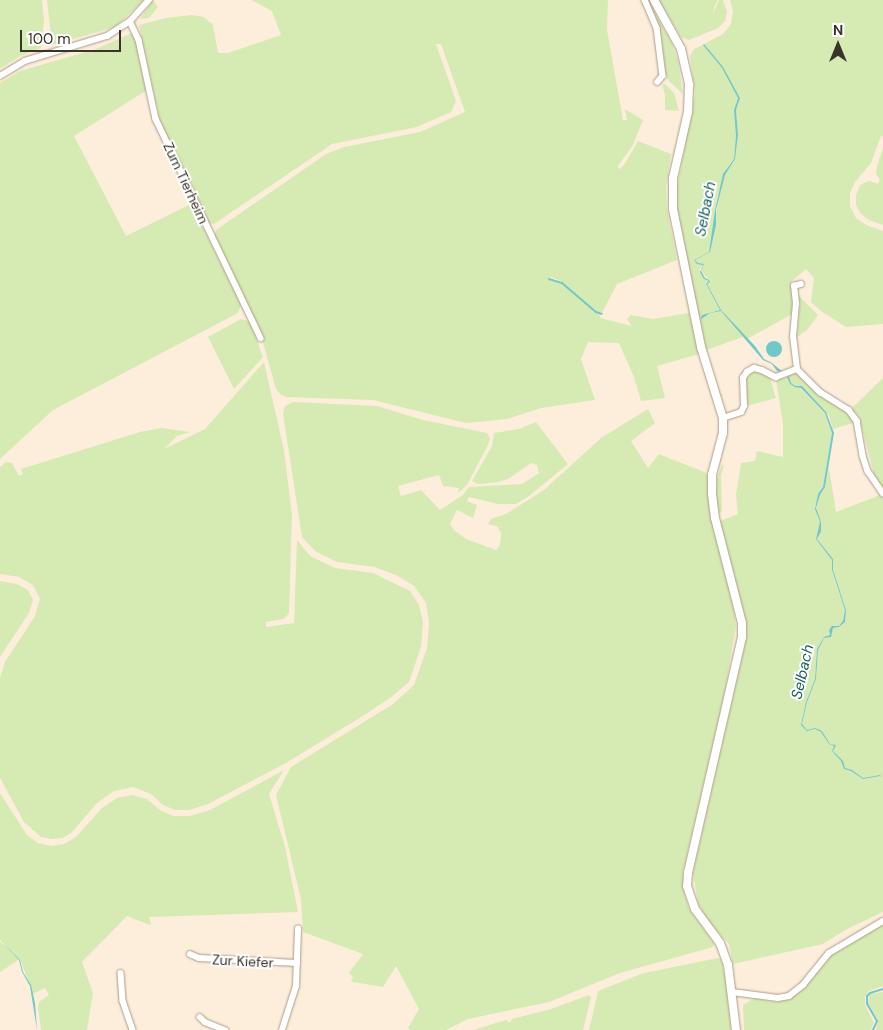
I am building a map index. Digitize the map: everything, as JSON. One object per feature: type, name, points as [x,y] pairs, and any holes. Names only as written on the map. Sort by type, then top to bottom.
[{"type":"street","points":[[0,76],[25,61],[107,36],[130,21],[149,0]]},
{"type":"street","points":[[645,0],[657,28],[663,76],[658,82]]},
{"type":"street","points":[[654,0],[681,49],[688,77],[690,104],[673,178],[673,209],[701,347],[724,418],[723,433],[712,475],[712,494],[715,518],[740,610],[742,637],[688,873],[687,886],[695,909],[720,943],[728,964],[736,1030]]},
{"type":"street","name":"Zum Tierheim","points":[[130,21],[139,40],[156,119],[261,338]]},
{"type":"street","points":[[801,284],[794,286],[796,304],[793,337],[797,369],[820,392],[849,410],[857,422],[863,456],[868,471],[883,493]]},
{"type":"street","points":[[724,418],[741,412],[744,406],[743,378],[747,372],[754,368],[776,377],[797,369]]},
{"type":"street","points":[[732,992],[778,998],[788,996],[803,985],[829,953],[883,921]]},
{"type":"street","points":[[282,1030],[296,986],[298,929]]},
{"type":"street","name":"Zur Kiefer","points":[[190,954],[199,958],[297,963]]},
{"type":"street","points":[[121,973],[123,1001],[133,1030]]},
{"type":"street","points":[[200,1017],[205,1022],[225,1030]]},
{"type":"green space","points":[[0,0],[42,0],[44,21],[41,48],[20,56],[0,69]]},
{"type":"green space","points":[[47,0],[144,0],[115,27],[52,45]]},
{"type":"green space","points":[[153,0],[158,7],[149,18],[140,19]]},
{"type":"green space","points":[[251,0],[608,0],[607,30],[623,120],[627,120],[625,109],[643,120],[633,145],[617,167],[620,169],[624,165],[638,141],[671,154],[666,188],[667,209],[677,260],[617,284],[602,313],[596,311],[562,282],[551,277],[548,279],[562,283],[596,312],[601,313],[600,318],[632,326],[627,319],[631,315],[653,319],[689,313],[699,354],[657,366],[665,398],[641,401],[634,377],[619,343],[588,342],[581,359],[595,400],[541,408],[507,419],[466,423],[373,400],[286,397],[280,394],[276,389],[259,328],[214,238],[216,230],[326,154],[344,147],[420,132],[465,112],[441,44],[436,44],[456,101],[451,112],[417,127],[332,144],[214,224],[207,223],[160,120],[139,25],[166,18],[192,15],[204,17],[213,25],[218,53],[228,53],[281,35],[272,11]]},
{"type":"green space","points":[[659,0],[718,0],[713,14],[719,0],[723,0],[727,12],[725,21],[718,28],[689,40],[681,37]]},
{"type":"green space","points":[[730,0],[883,0],[883,136],[881,136],[871,163],[855,182],[850,193],[850,206],[856,218],[866,225],[883,231],[883,324],[846,327],[821,311],[811,302],[814,278],[806,269],[791,282],[795,304],[794,313],[747,339],[721,310],[707,284],[709,280],[701,271],[704,264],[698,263],[695,260],[710,252],[719,197],[725,175],[735,159],[738,135],[736,110],[740,98],[719,63],[704,44],[723,34],[731,24],[733,11]]},
{"type":"green space","points":[[649,4],[671,41],[678,61],[683,94],[668,80],[664,71]]},
{"type":"green space","points":[[132,33],[137,43],[147,90],[74,136],[126,236],[191,204],[241,304],[238,313],[53,410],[0,459],[0,83],[20,71],[96,49]]},
{"type":"green space","points":[[703,45],[722,68],[738,98],[736,103],[734,159],[728,166],[717,197],[709,252],[694,260],[697,264],[703,265],[699,270],[705,279],[709,281],[706,285],[720,310],[702,315],[699,319],[677,208],[677,188],[695,94],[690,56],[694,49]]},
{"type":"green space","points":[[662,84],[665,84],[674,93],[679,111],[665,110],[665,95]]},
{"type":"green space","points":[[883,148],[883,225],[869,220],[861,214],[856,205],[856,195],[860,185],[869,181],[878,184],[880,180],[876,174],[877,166]]},
{"type":"green space","points":[[798,295],[818,315],[807,330],[797,337],[800,303]]},
{"type":"green space","points":[[721,311],[743,337],[706,350],[700,320],[710,313]]},
{"type":"green space","points":[[241,319],[250,322],[263,357],[234,389],[208,337]]},
{"type":"green space","points":[[264,362],[284,450],[292,515],[289,613],[284,619],[266,622],[266,627],[294,623],[297,540],[310,556],[335,568],[373,573],[410,591],[419,605],[423,622],[421,647],[409,682],[390,698],[286,763],[208,804],[189,810],[175,810],[163,805],[151,794],[133,787],[114,791],[97,803],[72,832],[63,838],[41,837],[24,822],[0,778],[0,678],[5,662],[35,616],[40,599],[33,585],[19,577],[0,574],[0,467],[6,462],[12,463],[19,476],[23,474],[21,469],[140,432],[161,428],[190,432],[177,436],[164,449],[205,429]]},
{"type":"green space","points":[[754,371],[761,372],[770,378],[776,398],[746,406],[746,379]]},
{"type":"green space","points":[[797,373],[802,375],[817,393],[847,412],[856,422],[833,429],[829,416],[802,386],[795,386],[791,383],[789,376]]},
{"type":"green space","points":[[787,377],[790,384],[800,388],[825,413],[832,433],[823,487],[818,494],[815,508],[820,522],[816,539],[832,560],[832,570],[845,610],[843,621],[839,626],[832,627],[829,630],[830,636],[824,637],[817,649],[815,679],[806,702],[801,724],[807,731],[815,729],[821,732],[829,744],[834,746],[832,751],[841,761],[844,769],[863,779],[880,776],[883,778],[883,912],[847,929],[823,944],[733,964],[729,944],[709,922],[698,903],[693,873],[746,639],[741,602],[720,521],[738,514],[736,495],[741,463],[755,461],[757,451],[783,457],[783,424],[776,380]]},
{"type":"green space","points":[[883,378],[883,488],[875,478],[859,416],[852,408]]},
{"type":"green space","points":[[293,402],[377,406],[423,420],[487,433],[490,439],[487,447],[467,485],[458,493],[459,488],[443,486],[439,475],[398,486],[401,496],[421,490],[440,510],[463,495],[469,487],[522,484],[539,473],[537,465],[531,463],[508,479],[478,484],[472,481],[492,446],[494,433],[519,429],[536,422],[568,464],[529,496],[516,504],[498,504],[469,497],[467,501],[477,505],[473,518],[457,510],[450,524],[454,530],[466,539],[496,550],[500,545],[501,533],[497,526],[488,524],[491,519],[506,514],[544,490],[601,438],[648,409],[655,423],[631,441],[648,468],[659,454],[709,474],[713,522],[733,603],[736,626],[724,697],[683,871],[683,889],[689,909],[714,944],[713,947],[620,973],[549,1002],[468,1019],[446,1030],[410,1030],[408,1028],[419,1009],[396,966],[383,987],[353,982],[351,981],[353,977],[349,973],[363,954],[303,932],[301,899],[276,795],[291,767],[393,704],[414,685],[427,648],[429,622],[426,603],[414,586],[398,576],[375,567],[337,562],[315,551],[302,537],[283,414],[285,406]]},
{"type":"green space","points":[[722,465],[724,466],[721,475],[722,511],[719,513],[716,502],[717,478]]},
{"type":"green space","points":[[829,468],[836,512],[883,494],[883,777],[880,775],[863,778],[845,768],[842,761],[833,751],[835,745],[830,744],[822,731],[815,728],[807,730],[802,724],[807,702],[816,679],[818,650],[824,638],[831,636],[830,630],[839,627],[845,622],[846,610],[833,570],[833,559],[817,539],[821,522],[816,509],[820,495],[825,487]]},
{"type":"green space","points":[[0,581],[17,584],[28,590],[33,600],[29,613],[0,657]]},
{"type":"green space","points":[[284,770],[269,794],[285,847],[298,912],[149,917],[150,925],[127,916],[82,962],[93,993],[87,1030],[41,1030],[38,1007],[39,1002],[49,995],[45,988],[33,994],[20,959],[0,972],[0,942],[10,949],[0,940],[0,793],[27,835],[38,843],[51,846],[64,844],[76,837],[102,808],[117,798],[132,795],[147,799],[160,810],[173,816],[190,816],[210,810]]},
{"type":"green space","points":[[883,923],[883,986],[869,991],[865,996],[865,1005],[874,1023],[870,1030],[744,1030],[743,1005],[755,998],[775,1002],[786,1000],[795,995],[823,961],[840,947]]},
{"type":"green space","points":[[718,958],[721,960],[726,982],[731,1030],[589,1030],[598,991],[644,973]]},
{"type":"green space","points":[[883,992],[883,1030],[876,1030],[878,1019],[868,1004],[869,997],[870,994]]},
{"type":"green space","points":[[589,995],[591,997],[583,1030],[473,1030],[506,1020],[510,1023],[512,1019],[551,1009]]},
{"type":"water","points":[[704,44],[723,67],[740,98],[736,110],[738,135],[735,159],[725,175],[716,210],[716,225],[710,252],[695,260],[698,263],[704,264],[701,271],[705,278],[709,280],[710,282],[707,284],[721,310],[755,346],[764,359],[772,363],[783,372],[777,371],[772,364],[763,360],[721,311],[710,313],[700,320],[702,315],[720,310],[706,284],[709,281],[704,279],[700,272],[703,265],[697,264],[694,260],[709,252],[715,210],[723,174],[734,159],[736,135],[734,110],[738,98],[722,68]]},
{"type":"water","points":[[774,341],[782,349],[774,357],[766,349]]},
{"type":"water","points":[[789,376],[791,383],[795,386],[802,386],[826,412],[834,433],[825,487],[816,508],[821,522],[821,531],[817,539],[833,559],[833,570],[846,610],[845,622],[839,627],[833,628],[831,637],[824,638],[818,650],[816,679],[807,702],[802,724],[807,730],[815,728],[822,731],[830,744],[836,745],[833,751],[843,761],[845,768],[852,770],[863,778],[880,775],[883,778],[880,776],[863,779],[844,769],[841,761],[832,751],[834,746],[829,744],[821,732],[815,729],[807,731],[801,725],[806,702],[815,679],[817,649],[824,637],[830,635],[829,630],[832,626],[839,626],[843,621],[845,610],[832,570],[832,560],[816,539],[820,522],[815,509],[818,494],[823,487],[832,433],[825,413],[801,388],[795,387],[790,384],[787,377]]},
{"type":"water","points":[[0,940],[20,960],[23,972],[31,985],[35,1003],[37,1030],[30,986],[22,972],[19,960]]},
{"type":"waterway","points":[[549,279],[562,283],[596,312],[602,314]]},
{"type":"waterway","points":[[873,1030],[877,1021],[867,1004],[867,996],[870,993],[883,989]]},
{"type":"water label","name":"Selbach","points":[[706,209]]},
{"type":"water label","name":"Selbach","points":[[803,672]]}]
